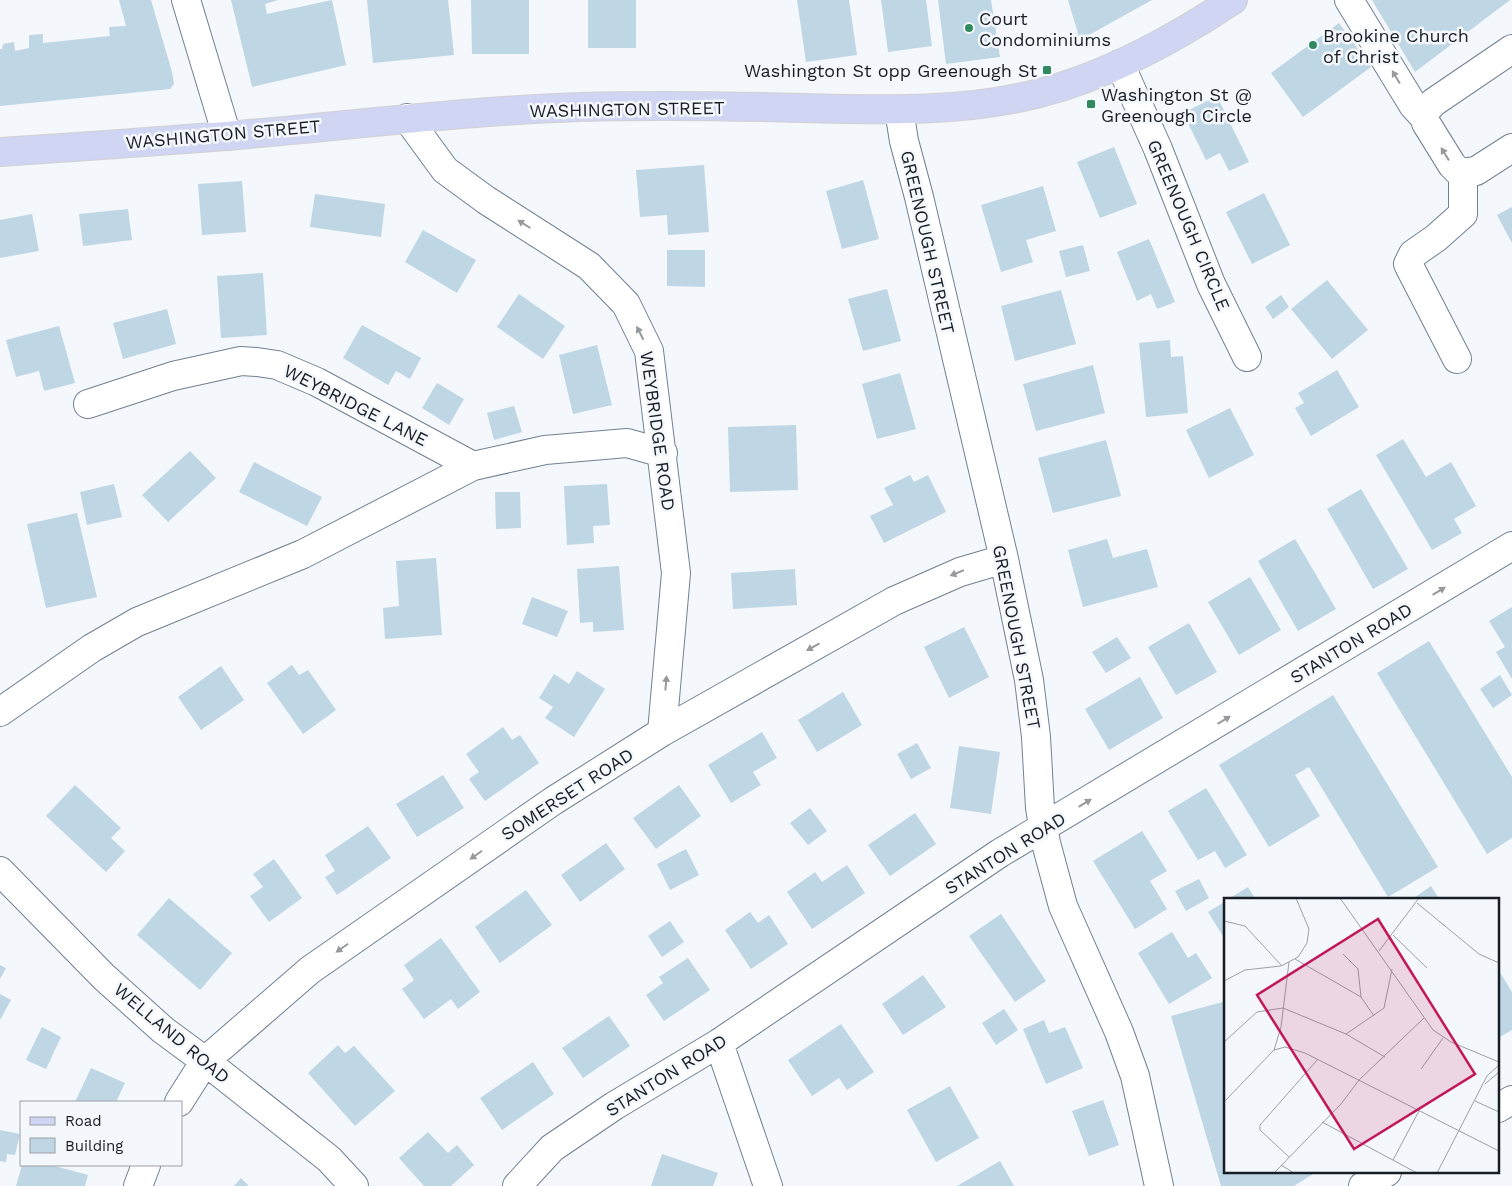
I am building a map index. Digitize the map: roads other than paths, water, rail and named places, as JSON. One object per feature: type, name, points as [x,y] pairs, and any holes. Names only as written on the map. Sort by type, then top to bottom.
[{"type":"main road","name":"WASHINGTON STREET","points":[[0,152],[227,136],[407,118],[580,107],[899,110],[978,105],[1019,98],[1058,88],[1120,64],[1184,32],[1233,0]]},
{"type":"street","points":[[186,0],[227,136]]},
{"type":"street","points":[[1349,0],[1412,105],[1424,117],[1457,171],[1463,173],[1476,171],[1512,148]]},
{"type":"street","points":[[1424,117],[1426,110],[1434,102],[1512,49]]},
{"type":"street","name":"GREENOUGH CIRCLE","points":[[1120,64],[1158,149],[1212,284],[1247,358]]},
{"type":"street","name":"GREENOUGH STREET","points":[[899,110],[904,141],[919,197],[1004,559],[1029,680],[1034,715],[1042,826],[1063,906],[1119,1032],[1135,1076],[1159,1186]]},
{"type":"street","name":"WEYBRIDGE ROAD","points":[[407,118],[445,170],[486,200],[589,266],[626,304],[649,351],[663,453],[676,573],[662,732]]},
{"type":"street","points":[[1457,359],[1408,264],[1413,254],[1436,238],[1463,214],[1463,173]]},
{"type":"street","name":"WEYBRIDGE LANE","points":[[88,404],[173,376],[241,361],[277,365],[317,382],[473,466]]},
{"type":"street","points":[[0,712],[92,648],[137,622],[303,554],[473,466],[545,450],[627,444],[663,453]]},
{"type":"street","name":"STANTON ROAD","points":[[517,1186],[552,1148],[614,1106],[719,1043],[1042,826],[1073,811],[1512,546]]},
{"type":"street","name":"SOMERSET ROAD","points":[[181,1101],[205,1061],[310,970],[553,802],[662,732],[894,601],[960,572],[1004,559]]},
{"type":"street","name":"WELLAND ROAD","points":[[0,871],[104,977],[163,1030],[330,1159],[354,1186]]},
{"type":"street","points":[[719,1043],[768,1186]]},
{"type":"street","points":[[1500,1107],[1512,1100]]},
{"type":"street","points":[[138,1186],[146,1166]]},
{"type":"street","points":[[1363,1186],[1384,1174]]},
{"type":"place","name":"Court Condominiums","points":[[969,28]]},
{"type":"place","name":"Brookine Church of Christ","points":[[1313,45]]},
{"type":"place","name":"Washington St opp Greenough St","points":[[1047,70]]},
{"type":"place","name":"Washington St @ Greenough Circle","points":[[1091,104]]}]
